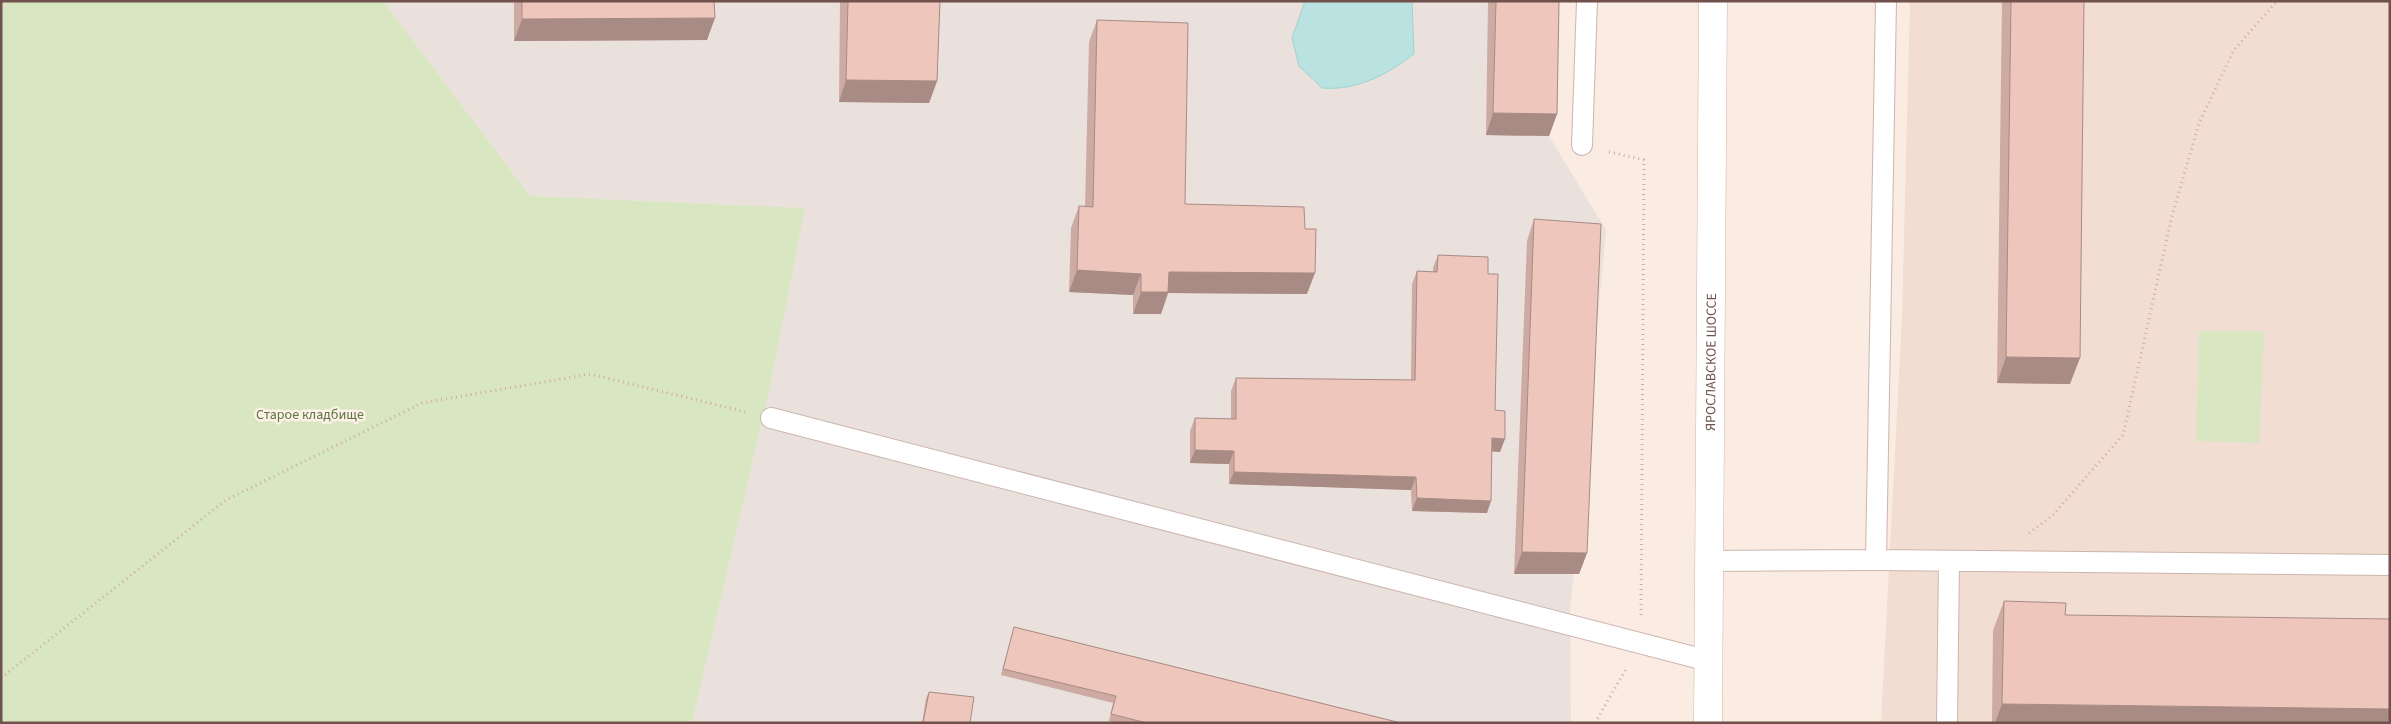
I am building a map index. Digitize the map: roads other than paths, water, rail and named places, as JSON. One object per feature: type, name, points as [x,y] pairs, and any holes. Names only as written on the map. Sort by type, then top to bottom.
[{"type":"main road","name":"ЯРОСЛАВСКОЕ ШОССЕ","points":[[1708,723],[1713,1]]},
{"type":"lane","points":[[1582,145],[1586,1]]},
{"type":"lane","points":[[1876,560],[1886,1]]},
{"type":"lane","points":[[771,418],[1709,661]]},
{"type":"lane","points":[[1709,561],[1876,560],[2390,565]]},
{"type":"lane","points":[[1948,723],[1949,561]]},
{"type":"water","points":[[1305,1],[1412,1],[1414,54],[1393,69],[1371,80],[1347,87],[1322,88],[1299,66],[1292,38]]},
{"type":"park label","name":"Старое кладбище","points":[[310,414]]}]
